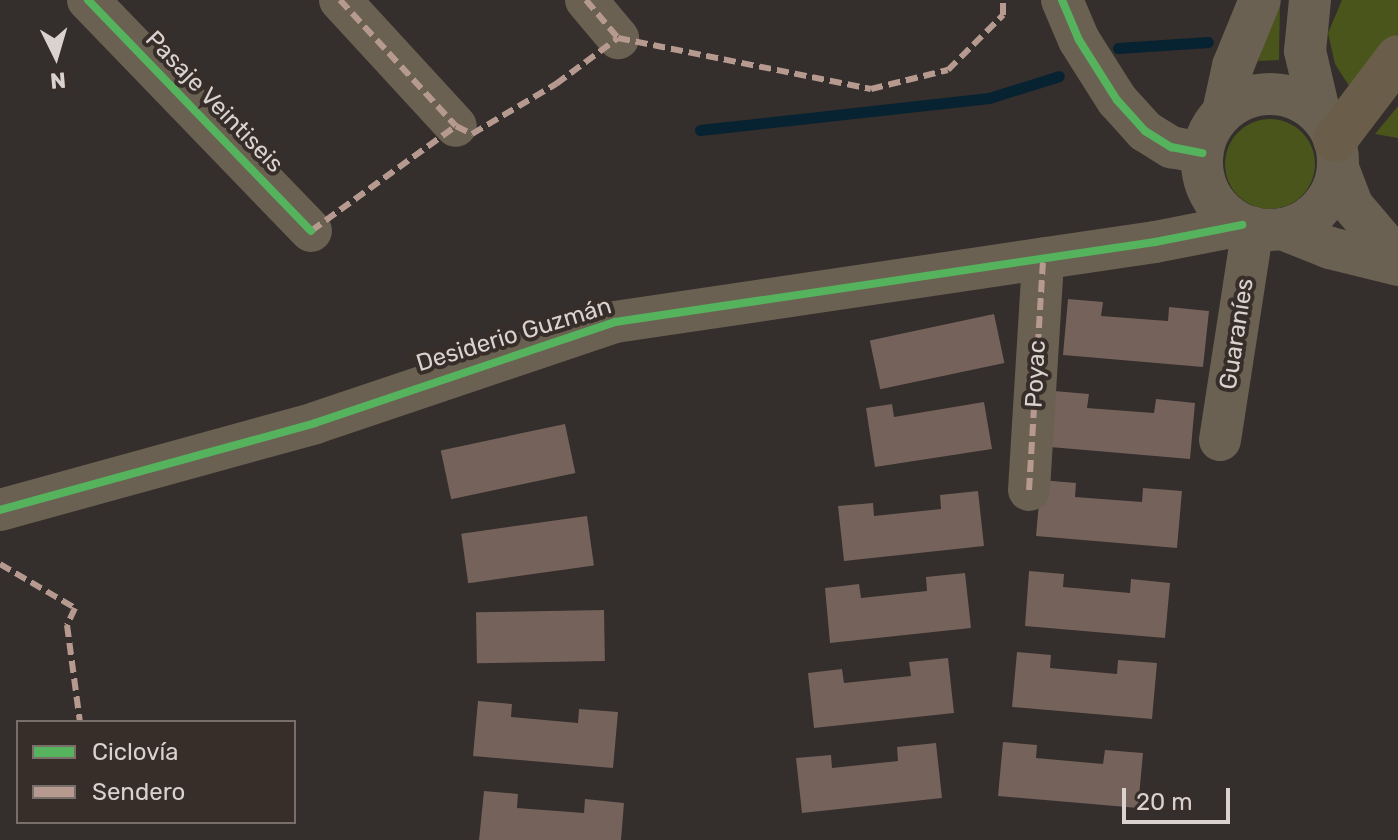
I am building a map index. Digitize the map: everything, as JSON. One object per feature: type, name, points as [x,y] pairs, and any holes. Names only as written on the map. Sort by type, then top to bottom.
[{"type":"main road","points":[[1331,141],[1398,57]]},
{"type":"street","name":"Pasaje Veintiseis","points":[[88,0],[311,231]]},
{"type":"street","points":[[340,0],[456,126]]},
{"type":"street","points":[[586,0],[618,38]]},
{"type":"street","points":[[1062,0],[1079,40],[1117,100],[1145,131],[1171,147],[1202,153]]},
{"type":"street","points":[[1223,112],[1233,66],[1260,0]]},
{"type":"street","points":[[1310,0],[1305,51],[1352,205],[1398,259]]},
{"type":"street","points":[[1247,220],[1312,217],[1330,195],[1331,141],[1298,100],[1272,93],[1246,98],[1223,112],[1209,130],[1202,153],[1203,177],[1247,220],[1330,248],[1398,265]]},
{"type":"street","name":"Desiderio Guzmán","points":[[0,510],[55,491],[315,423],[615,322],[1155,242],[1247,220]]},
{"type":"street","name":"Guaraníes","points":[[1220,440],[1247,220]]},
{"type":"street","name":"Poyac","points":[[1029,490],[1043,258]]},
{"type":"green space","points":[[1280,0],[1279,60],[1258,61]]},
{"type":"green space","points":[[1342,0],[1398,0],[1398,34],[1353,92],[1335,64],[1328,33]]},
{"type":"green space","points":[[1398,106],[1398,138],[1375,134]]},
{"type":"green space","points":[[1270,119],[1287,123],[1302,132],[1311,147],[1315,164],[1311,181],[1302,196],[1287,205],[1270,209],[1253,205],[1238,196],[1229,181],[1225,164],[1229,147],[1238,132],[1253,123]]},
{"type":"building","points":[[1068,299],[1103,302],[1101,316],[1168,321],[1169,307],[1209,311],[1203,367],[1063,355]]},
{"type":"building","points":[[994,314],[1004,363],[880,389],[870,340]]},
{"type":"building","points":[[1054,391],[1089,394],[1087,408],[1154,413],[1156,399],[1195,403],[1190,459],[1050,447]]},
{"type":"building","points":[[984,402],[992,449],[875,467],[866,408],[892,404],[894,417]]},
{"type":"building","points":[[565,424],[575,473],[451,499],[441,450]]},
{"type":"building","points":[[1041,480],[1076,483],[1075,497],[1142,502],[1143,488],[1182,491],[1177,548],[1036,536]]},
{"type":"building","points":[[978,491],[984,546],[844,561],[838,506],[873,503],[874,516],[941,509],[940,495]]},
{"type":"building","points":[[587,516],[594,566],[468,583],[461,534]]},
{"type":"building","points":[[1029,571],[1064,574],[1063,587],[1130,593],[1131,579],[1170,583],[1165,638],[1025,626]]},
{"type":"building","points":[[965,573],[971,628],[830,643],[825,588],[859,584],[861,598],[927,591],[926,577]]},
{"type":"building","points":[[604,610],[605,661],[477,663],[476,612]]},
{"type":"building","points":[[1017,652],[1051,655],[1050,668],[1117,674],[1118,660],[1157,663],[1152,719],[1012,707]]},
{"type":"building","points":[[948,658],[954,713],[814,728],[808,673],[842,669],[844,683],[911,676],[909,662]]},
{"type":"building","points":[[478,701],[512,704],[511,717],[578,723],[579,709],[618,712],[613,768],[473,756]]},
{"type":"building","points":[[1003,742],[1037,745],[1036,758],[1103,764],[1105,750],[1143,753],[1138,808],[998,796]]},
{"type":"building","points":[[936,743],[942,798],[802,813],[796,758],[831,755],[832,768],[898,761],[897,747]]},
{"type":"building","points":[[484,791],[518,794],[517,808],[584,813],[585,799],[624,803],[621,840],[479,840]]},
{"type":"waterway","points":[[1118,48],[1208,42]]},
{"type":"waterway","points":[[700,130],[989,98],[1059,76]]},
{"type":"marked path","points":[[340,0],[456,126]]},
{"type":"marked path","points":[[586,0],[618,38]]},
{"type":"marked path","points":[[308,228],[311,231],[456,126],[472,134],[556,84],[618,38],[871,89],[948,70],[1003,15],[1003,0]]},
{"type":"marked path","points":[[1029,490],[1043,258]]},
{"type":"marked path","points":[[0,564],[75,608],[67,625],[80,720]]},
{"type":"cycle path","points":[[88,0],[311,231]]},
{"type":"cycle path","points":[[1062,0],[1079,40],[1117,100],[1145,131],[1171,147],[1202,153]]},
{"type":"cycle path","points":[[0,510],[315,423],[615,322],[1155,242],[1242,225]]}]
